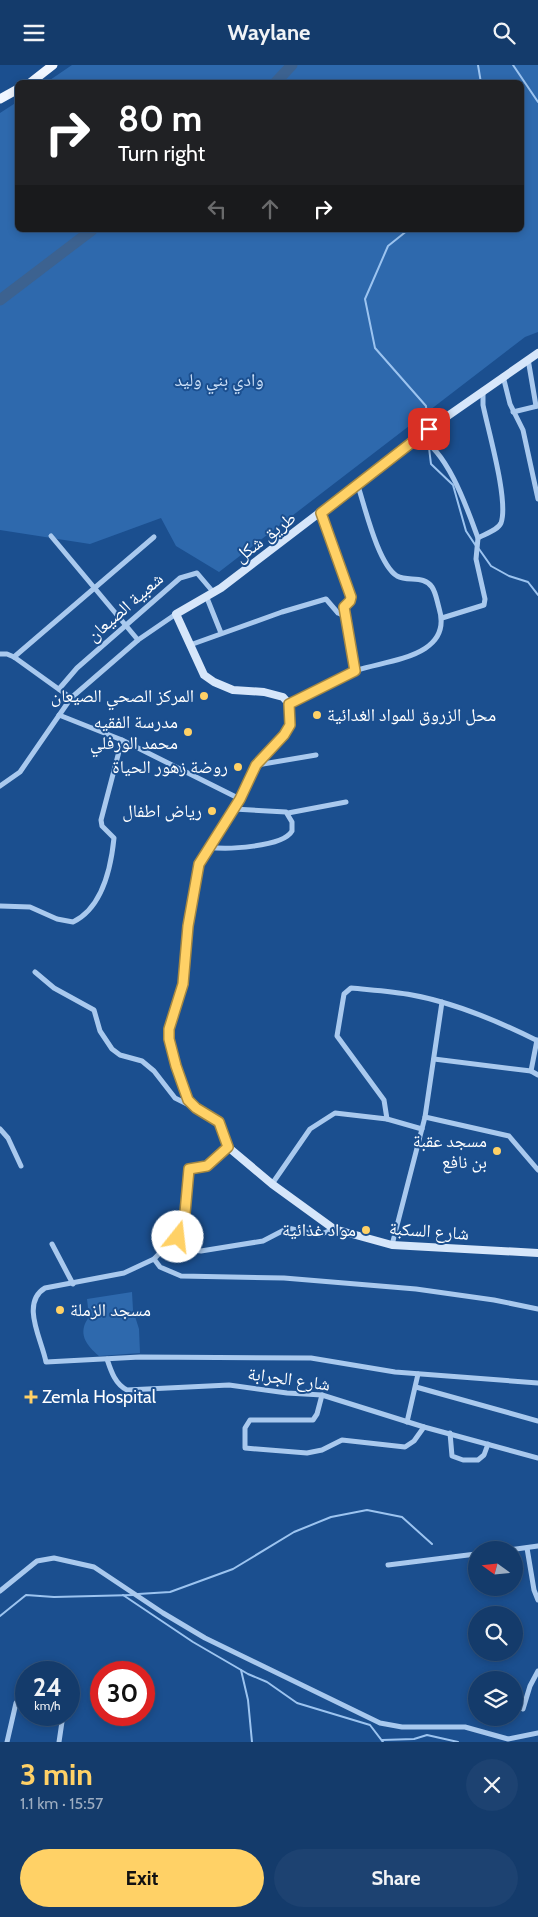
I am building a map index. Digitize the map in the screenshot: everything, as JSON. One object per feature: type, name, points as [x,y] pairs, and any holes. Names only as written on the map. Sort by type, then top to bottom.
[{"type":"main road","points":[[34,80],[53,65]]},
{"type":"main road","points":[[0,99],[15,91]]},
{"type":"main road","name":"طريق شكل","points":[[176,614],[210,596],[419,437],[538,353]]},
{"type":"main road","points":[[176,614],[204,675],[214,682],[233,690],[275,694],[283,697],[289,704],[290,725],[284,735],[256,765],[240,799],[199,864],[188,926],[183,984],[169,1029],[169,1039],[176,1066],[188,1100],[196,1108],[219,1122],[228,1147]]},
{"type":"main road","name":"شارع السكبة","points":[[228,1147],[272,1184],[334,1229],[392,1245],[538,1253]]},
{"type":"street","points":[[513,412],[537,406],[528,359]]},
{"type":"street","points":[[503,376],[513,412],[523,430],[538,499]]},
{"type":"street","points":[[478,538],[498,527],[501,517],[502,499],[483,405],[483,390]]},
{"type":"street","points":[[419,437],[427,441],[440,456],[465,504],[478,538],[476,559],[485,602],[483,606],[442,618]]},
{"type":"street","points":[[289,704],[355,671],[419,654],[438,635],[442,618],[431,586],[426,581],[400,577],[394,574],[385,563],[358,485]]},
{"type":"street","points":[[321,513],[351,597],[344,607],[355,671]]},
{"type":"street","points":[[51,535],[138,640]]},
{"type":"street","points":[[14,657],[154,537]]},
{"type":"street","name":"شعبية الصيعان","points":[[59,689],[77,668],[184,575],[197,573],[210,596]]},
{"type":"street","points":[[210,596],[221,633]]},
{"type":"street","points":[[190,645],[326,599],[338,613],[347,617]]},
{"type":"street","points":[[0,786],[20,772],[71,698],[138,640],[176,614]]},
{"type":"street","points":[[0,655],[7,654],[14,657],[71,698]]},
{"type":"street","points":[[59,715],[122,740],[240,799]]},
{"type":"street","points":[[0,906],[30,907],[57,919],[73,922],[93,906],[106,876],[113,845],[114,839],[102,826],[102,820],[122,740]]},
{"type":"street","points":[[256,765],[316,755]]},
{"type":"street","points":[[234,809],[276,810],[288,813],[346,803]]},
{"type":"street","points":[[208,847],[233,849],[285,838],[290,835],[293,827],[288,813]]},
{"type":"street","points":[[35,972],[54,988],[94,1010],[100,1031],[112,1049],[120,1055],[142,1061],[154,1071],[175,1098],[196,1108]]},
{"type":"street","points":[[387,1119],[384,1100],[337,1036],[344,994],[351,987],[411,995],[442,1002],[495,1020],[537,1040],[531,1071]]},
{"type":"street","points":[[392,1245],[425,1117],[442,1002]]},
{"type":"street","points":[[434,1059],[531,1071],[538,1075]]},
{"type":"street","points":[[272,1184],[310,1129],[328,1117],[342,1113],[387,1119],[422,1129]]},
{"type":"street","points":[[425,1117],[509,1136],[538,1170]]},
{"type":"street","points":[[0,1129],[11,1144],[21,1166]]},
{"type":"street","points":[[228,1147],[207,1166],[189,1169],[184,1224],[178,1237],[154,1259],[124,1273],[45,1288],[34,1297],[34,1316],[46,1362],[140,1357],[312,1358],[418,1374],[538,1383]]},
{"type":"street","points":[[171,1242],[185,1249],[201,1251],[262,1241],[288,1228],[319,1235],[334,1229]]},
{"type":"street","points":[[52,1244],[73,1284]]},
{"type":"street","points":[[154,1259],[160,1267],[181,1276],[284,1278],[416,1289],[494,1300],[538,1309]]},
{"type":"street","name":"شارع الجرابة","points":[[107,1359],[114,1378],[120,1387],[127,1390],[229,1385],[287,1393],[322,1395],[424,1427],[538,1458]]},
{"type":"street","points":[[407,1421],[418,1374]]},
{"type":"street","points":[[416,1387],[538,1421]]},
{"type":"street","points":[[322,1395],[317,1414],[313,1420],[250,1420],[246,1428],[245,1448],[307,1453],[322,1450],[342,1440],[404,1447],[414,1441],[424,1427]]},
{"type":"street","points":[[450,1433],[452,1456],[457,1460],[478,1460],[484,1455],[488,1444]]},
{"type":"street","points":[[523,1548],[538,1547]]},
{"type":"street","points":[[527,1548],[534,1590],[538,1600]]},
{"type":"street","points":[[388,1565],[468,1555]]},
{"type":"street","points":[[0,1591],[37,1561],[44,1559],[85,1563],[108,1575],[163,1613],[205,1638],[380,1723],[402,1727],[465,1727],[508,1739],[538,1733]]},
{"type":"street","points":[[523,1709],[530,1686],[538,1671]]},
{"type":"street","points":[[7,1742],[15,1707]]},
{"type":"street","points":[[59,1742],[61,1726]]},
{"type":"green space","name":"وادي بني وليد","points":[[72,65],[538,65],[538,332],[525,337],[219,572],[176,546],[161,518],[90,544],[0,530],[0,113],[15,103],[15,232],[524,232],[524,80],[50,80]]},
{"type":"green space","points":[[132,1292],[133,1310],[139,1329],[140,1353],[99,1356],[90,1348],[83,1333],[85,1323],[89,1317],[87,1299]]},
{"type":"waterway","name":"وادي بني وليد","points":[[278,80],[292,65]]},
{"type":"waterway","points":[[478,65],[480,80]]},
{"type":"waterway","points":[[513,65],[523,80]]},
{"type":"waterway","points":[[524,81],[538,102]]},
{"type":"waterway","name":"وادي بني وليد","points":[[0,300],[89,232]]},
{"type":"waterway","points":[[406,232],[388,246],[365,299],[375,348],[426,406],[428,428]]},
{"type":"waterway","points":[[428,433],[429,443]]},
{"type":"waterway","points":[[429,448],[431,464],[453,485],[466,531],[476,546]]},
{"type":"waterway","points":[[479,549],[491,566],[509,576],[528,582],[538,595]]},
{"type":"waterway","points":[[138,1594],[170,1592],[233,1569],[294,1532],[331,1517],[367,1510],[402,1517],[432,1544]]},
{"type":"waterway","points":[[0,1616],[26,1595],[54,1597],[134,1595]]},
{"type":"waterway","points":[[123,1595],[193,1642],[248,1674],[267,1682],[297,1703],[370,1725],[383,1742]]},
{"type":"waterway","points":[[241,1670],[248,1700],[252,1742]]},
{"type":"waterway","points":[[382,1740],[414,1739],[427,1735],[458,1742]]},
{"type":"place","name":"المركز الصحي الصيعان","points":[[204,696]]},
{"type":"place","name":"محل الزروق للمواد الغدائية","points":[[317,715]]},
{"type":"place","name":"مدرسة الفقيه محمد الورفلي","points":[[188,732]]},
{"type":"place","name":"روضة زهور الحياة","points":[[238,767]]},
{"type":"place","name":"رياض اطفال","points":[[212,811]]},
{"type":"place","name":"مسجد عقبة بن نافع","points":[[497,1151]]},
{"type":"place","name":"مواد غذائية","points":[[366,1230]]},
{"type":"place","name":"مسجد الزملة","points":[[60,1310]]},
{"type":"place","name":"Zemla Hospital","points":[[31,1397]]},
{"type":"route","points":[[178,1237],[184,1224],[189,1169],[191,1167],[207,1166],[228,1147],[219,1122],[196,1108],[188,1100],[169,1039],[169,1029],[183,984],[188,926],[199,864],[240,799],[256,765],[284,735],[290,725],[291,713],[289,704],[355,671],[344,607],[351,597],[321,513],[429,429]]}]
